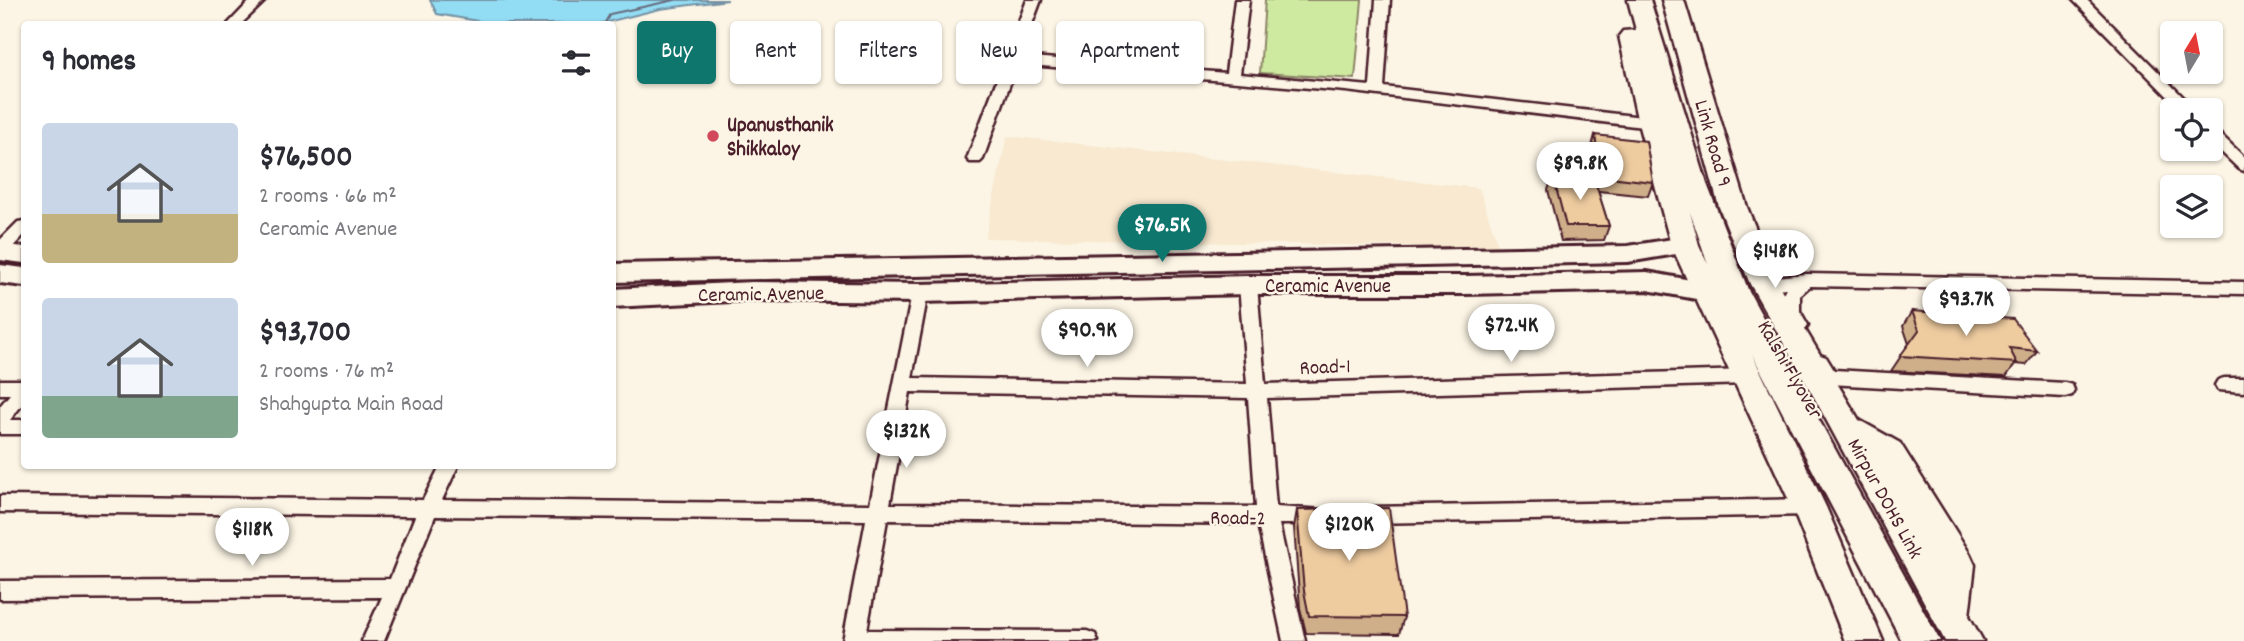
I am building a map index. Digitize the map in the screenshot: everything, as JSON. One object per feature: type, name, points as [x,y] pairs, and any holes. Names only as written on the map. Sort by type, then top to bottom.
[{"type":"main road","points":[[1623,0],[1651,123],[1685,245],[1809,507],[1864,641]]},
{"type":"main road","points":[[1639,0],[1717,254],[1734,292],[1921,641]]},
{"type":"main road","name":"Kalshi Flyover","points":[[1658,0],[1712,197],[1745,286],[1952,633]]},
{"type":"main road","name":"Link Road 9","points":[[1673,0],[1733,207],[1759,274]]},
{"type":"main road","name":"Ceramic Avenue","points":[[616,273],[1628,254],[1685,245]]},
{"type":"main road","points":[[0,251],[21,254]]},
{"type":"main road","points":[[0,274],[21,277]]},
{"type":"main road","name":"Mirpur DOHS Link","points":[[1759,274],[1848,429],[1888,452],[1957,565],[1952,633]]},
{"type":"main road","name":"Ceramic Avenue","points":[[616,298],[752,291],[919,293],[1248,285],[1465,285],[1647,281],[1707,292]]},
{"type":"street","points":[[237,21],[259,0]]},
{"type":"street","points":[[1026,21],[1034,0]]},
{"type":"street","points":[[1232,78],[1242,0]]},
{"type":"street","points":[[1377,90],[1383,0]]},
{"type":"street","points":[[2080,0],[2177,98]]},
{"type":"street","points":[[1042,62],[1377,90],[1651,123]]},
{"type":"street","points":[[975,159],[1003,84]]},
{"type":"street","points":[[2223,145],[2244,166]]},
{"type":"street","points":[[0,251],[21,229]]},
{"type":"street","points":[[1759,274],[1806,280],[2244,289]]},
{"type":"street","points":[[1806,280],[1791,293],[1791,311],[1829,377],[2066,390]]},
{"type":"street","points":[[1248,285],[1267,517],[1294,641]]},
{"type":"street","points":[[919,293],[854,641],[1087,641]]},
{"type":"street","name":"Road-1","points":[[902,385],[1256,391],[1749,377]]},
{"type":"street","points":[[2224,385],[2244,385]]},
{"type":"street","points":[[0,387],[21,389]]},
{"type":"street","points":[[0,419],[21,393]]},
{"type":"street","points":[[0,427],[21,427]]},
{"type":"street","points":[[373,641],[448,469]]},
{"type":"street","name":"Road-2","points":[[0,504],[1267,517],[1809,507]]},
{"type":"street","points":[[0,590],[397,588]]},
{"type":"shaded area","points":[[1007,136],[1479,188],[1499,248],[985,238]]},
{"type":"green space","points":[[1265,0],[1362,0],[1355,79],[1260,73]]},
{"type":"water","points":[[430,0],[728,0],[660,9],[611,21],[478,21],[437,14]]},
{"type":"building","points":[[1595,135],[1646,141],[1653,182],[1601,176]]},
{"type":"building","points":[[1553,176],[1594,178],[1609,226],[1566,226]]},
{"type":"building","points":[[1912,311],[2013,319],[2037,351],[2009,348],[2017,363],[1900,356],[1919,330]]},
{"type":"building","points":[[1389,508],[1404,617],[1309,616],[1304,591],[1297,510]]},
{"type":"place","name":"Upanusthanik Shikkaloy","points":[[713,136]]}]
